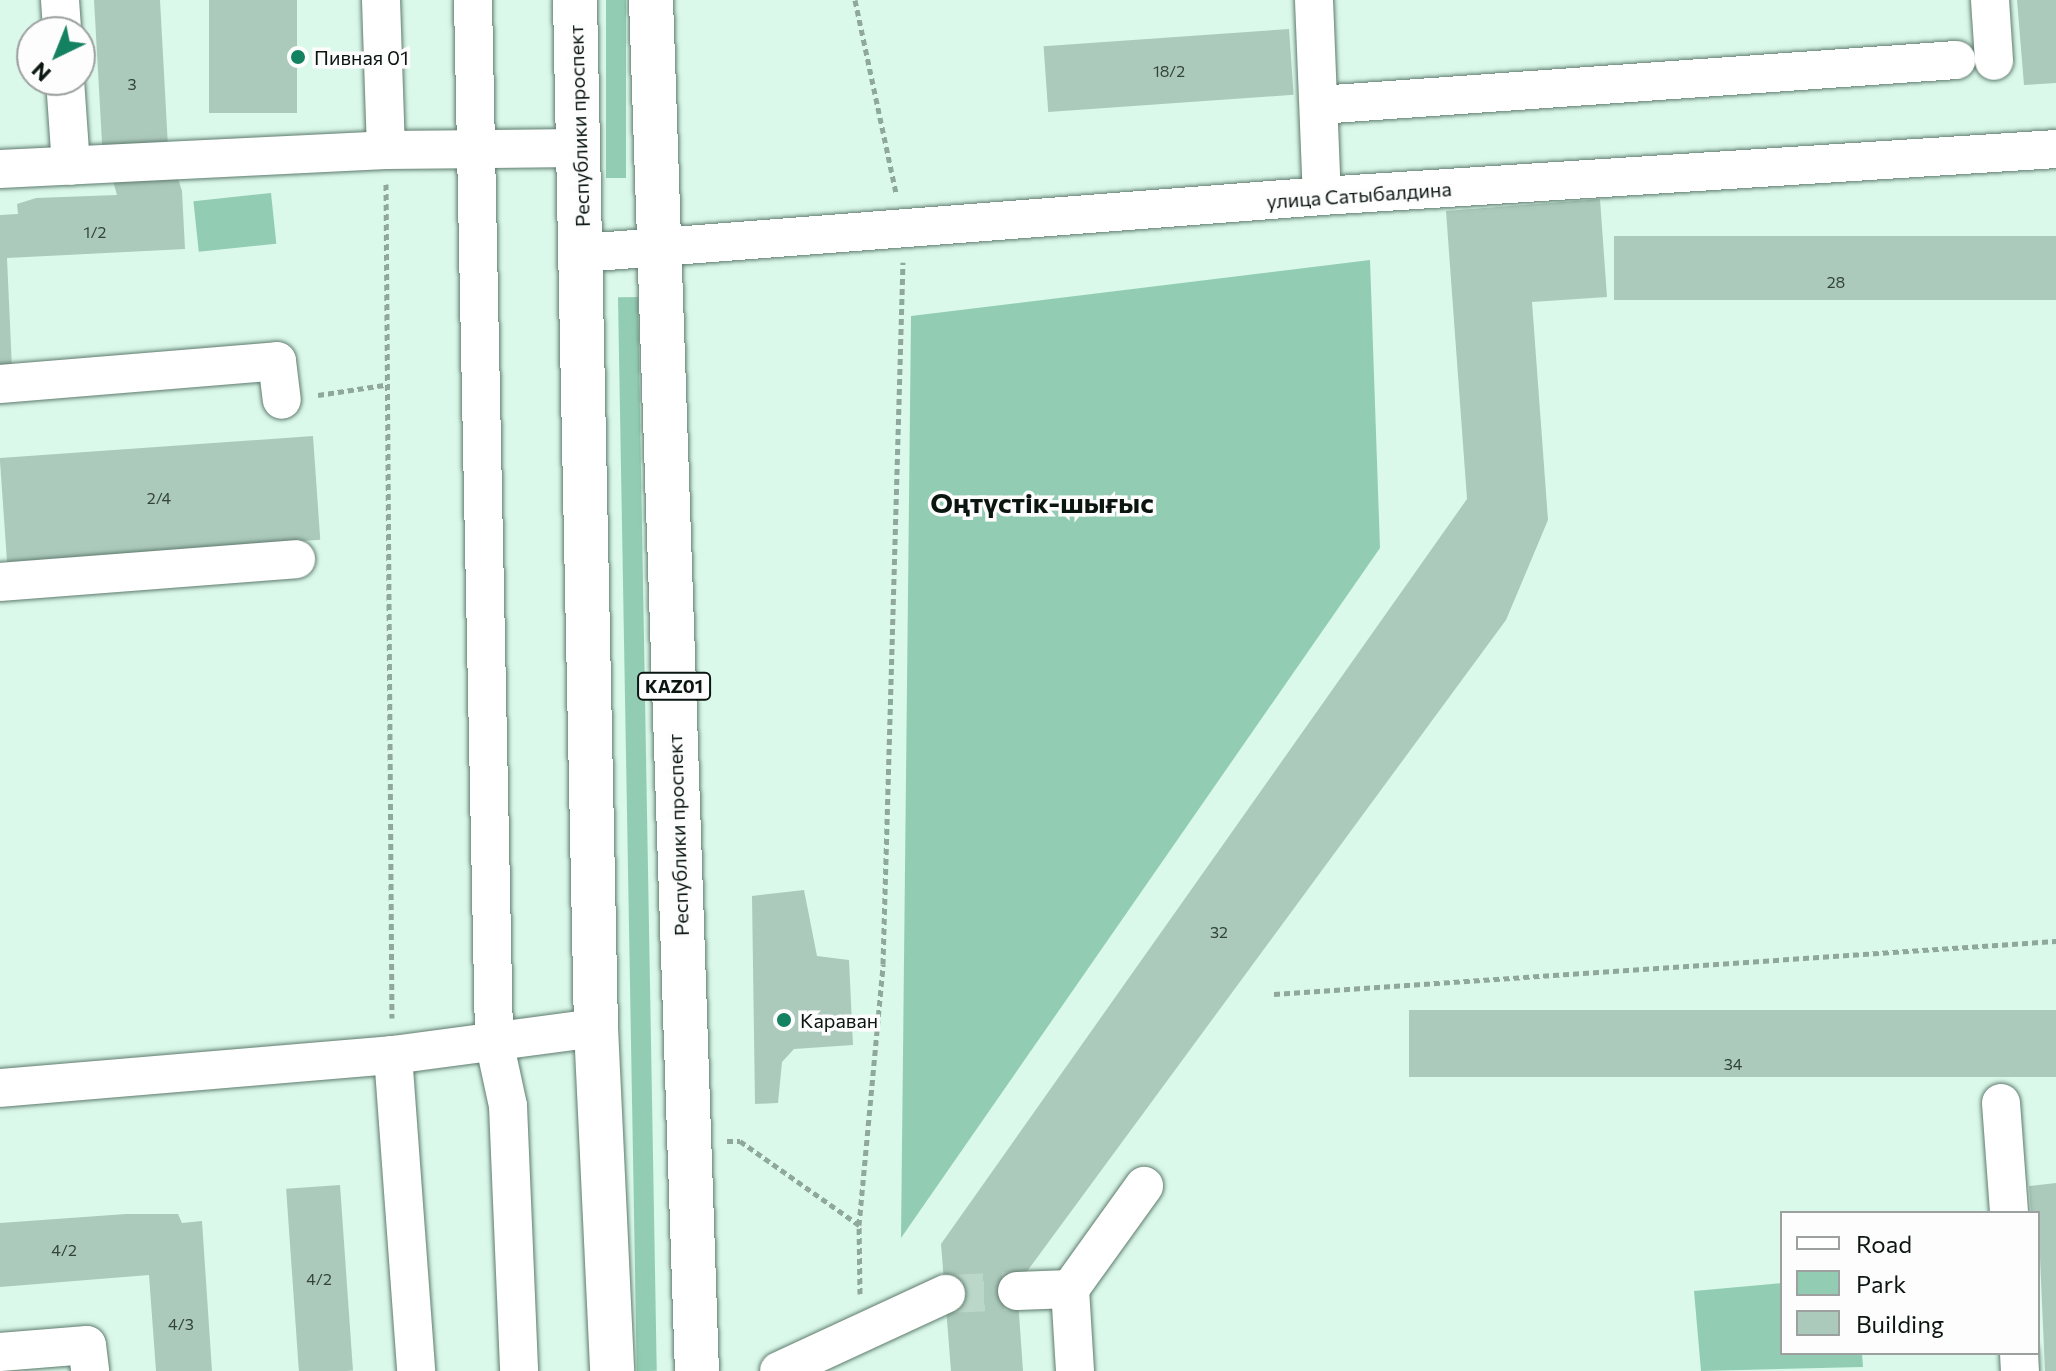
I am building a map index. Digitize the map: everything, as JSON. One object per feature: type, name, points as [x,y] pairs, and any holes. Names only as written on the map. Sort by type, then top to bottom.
[{"type":"highway","name":"Республики проспект","points":[[575,0],[596,1028],[612,1371]]},
{"type":"highway","name":"Республики проспект","points":[[651,0],[662,251],[697,1371]]},
{"type":"street","points":[[381,0],[386,150]]},
{"type":"street","points":[[473,0],[494,1041],[508,1106],[519,1371]]},
{"type":"street","points":[[1314,0],[1322,196]]},
{"type":"street","points":[[1990,0],[1994,61]]},
{"type":"street","points":[[1319,105],[1956,60]]},
{"type":"street","points":[[66,96],[71,166]]},
{"type":"street","points":[[0,169],[386,150],[579,148]]},
{"type":"street","name":"улица Сатыбалдина","points":[[662,251],[1322,196],[2056,149]]},
{"type":"street","name":"Республики проспект","points":[[582,253],[662,251]]},
{"type":"street","points":[[0,384],[277,361],[282,400]]},
{"type":"street","points":[[0,582],[296,559]]},
{"type":"street","points":[[0,1088],[393,1055],[596,1028]]},
{"type":"street","points":[[393,1055],[416,1371]]},
{"type":"street","points":[[2001,1103],[2009,1211]]},
{"type":"street","points":[[1075,1371],[1070,1289],[1144,1186]]},
{"type":"street","points":[[1017,1291],[1070,1289]]},
{"type":"street","points":[[779,1371],[946,1294]]},
{"type":"street","points":[[0,1352],[87,1345],[90,1371]]},
{"type":"path","points":[[855,0],[904,231],[883,964],[859,1225],[861,1335]]},
{"type":"path","points":[[386,150],[384,385],[393,1055]]},
{"type":"path","points":[[282,400],[384,385]]},
{"type":"path","points":[[1274,994],[2056,941]]},
{"type":"path","points":[[740,1141],[859,1225]]},
{"type":"green space","points":[[606,0],[626,0],[626,178],[606,178]]},
{"type":"green space","points":[[271,193],[276,244],[199,252],[193,201]]},
{"type":"green space","points":[[1370,260],[1380,548],[901,1238],[911,316]]},
{"type":"green space","points":[[618,297],[638,297],[657,1371],[637,1371]]},
{"type":"green space","points":[[1780,1283],[1780,1355],[1862,1355],[1863,1367],[1701,1371],[1694,1291]]},
{"type":"building","points":[[94,0],[160,0],[168,147],[182,191],[185,249],[7,258],[12,369],[0,370],[0,215],[18,214],[17,204],[36,198],[117,195],[102,143]]},
{"type":"building","points":[[209,0],[297,0],[297,113],[209,113]]},
{"type":"building","points":[[2017,0],[2056,0],[2056,83],[2024,85]]},
{"type":"building","points":[[1289,29],[1294,95],[1048,112],[1044,46]]},
{"type":"building","points":[[1600,199],[1607,297],[1532,302],[1548,520],[1506,620],[1017,1285],[1023,1371],[951,1371],[941,1244],[1467,499],[1446,211]]},
{"type":"building","points":[[1614,236],[2056,236],[2056,300],[1614,300]]},
{"type":"building","points":[[313,436],[320,540],[7,562],[0,458]]},
{"type":"building","points":[[804,890],[817,956],[849,960],[853,1045],[794,1049],[782,1062],[778,1103],[755,1104],[752,896]]},
{"type":"building","points":[[1409,1010],[2056,1010],[2056,1077],[1409,1077]]},
{"type":"building","points":[[2056,1183],[2056,1371],[2045,1371],[2040,1211],[2031,1211],[2029,1186]]},
{"type":"building","points":[[340,1185],[353,1371],[299,1371],[286,1189]]},
{"type":"building","points":[[126,1214],[178,1214],[182,1223],[202,1221],[212,1371],[156,1371],[149,1275],[0,1287],[0,1223]]},
{"type":"tunnel","points":[[946,1294],[1017,1291]]},
{"type":"place","name":"Пивная 01","points":[[298,57]]},
{"type":"place","name":"Караван","points":[[784,1020]]},
{"type":"district","name":"Оңтүстік-шығыс","points":[[1042,502]]}]
